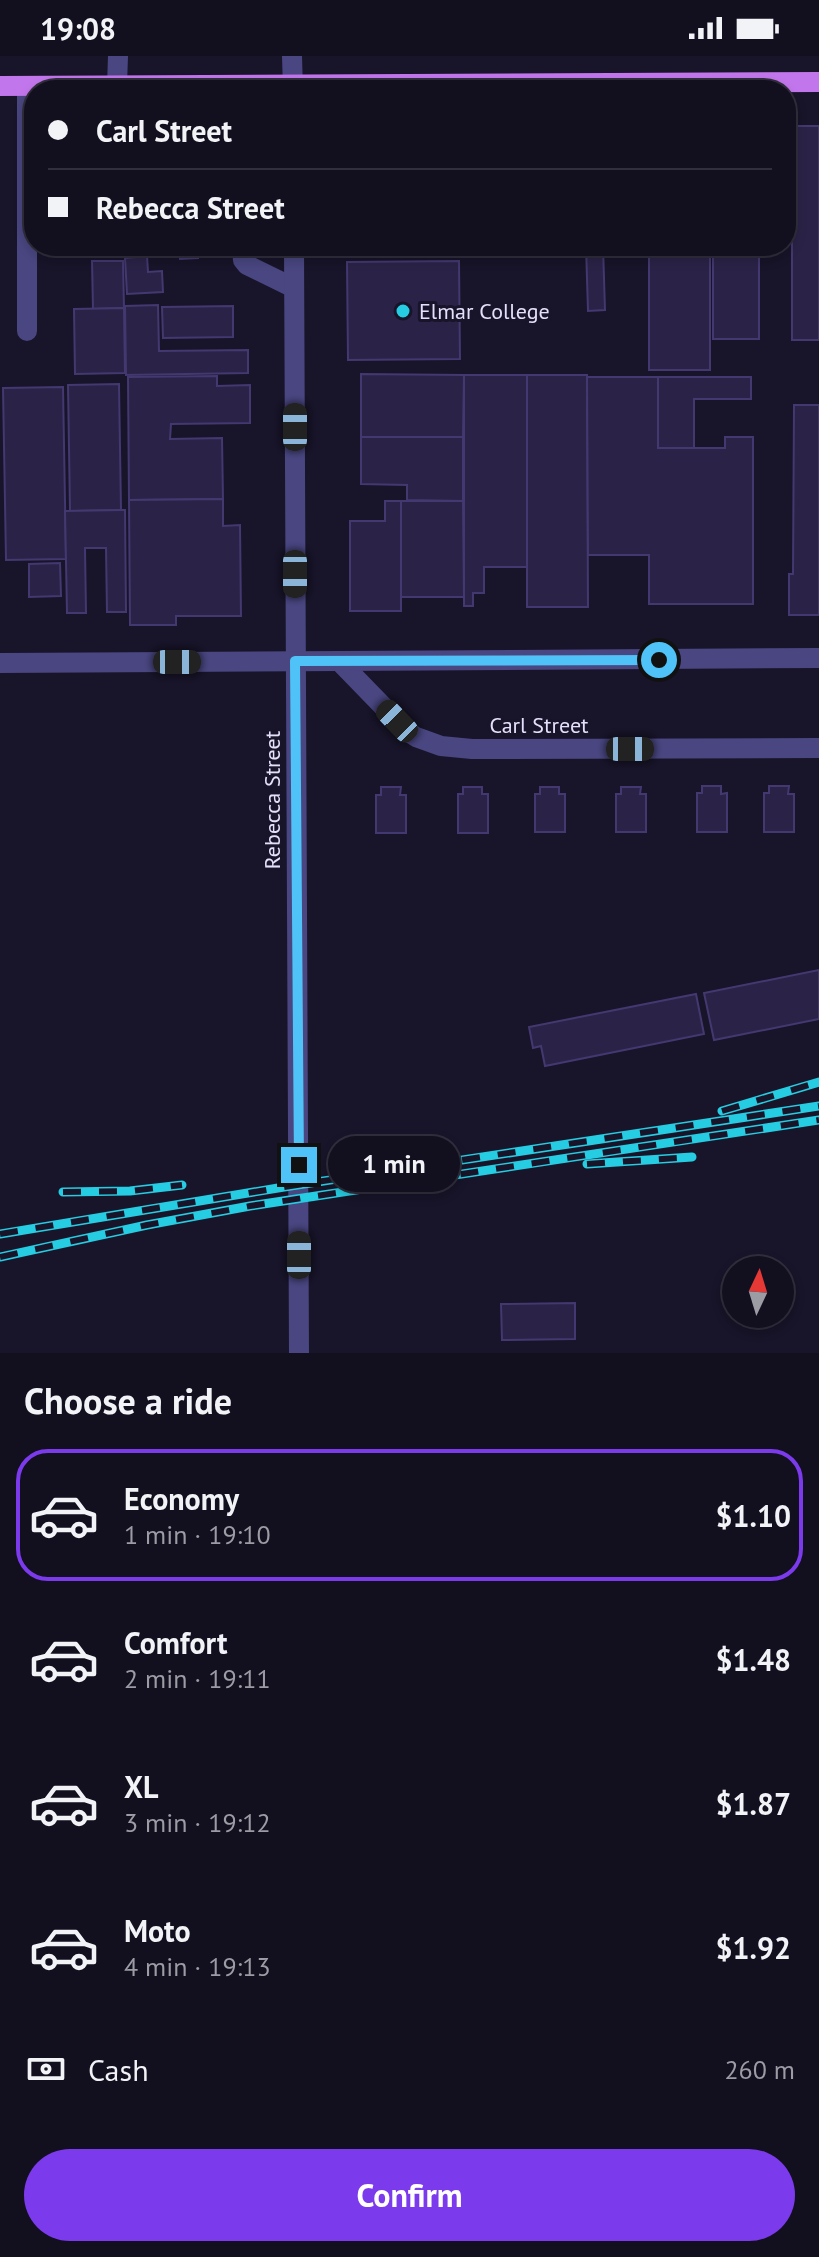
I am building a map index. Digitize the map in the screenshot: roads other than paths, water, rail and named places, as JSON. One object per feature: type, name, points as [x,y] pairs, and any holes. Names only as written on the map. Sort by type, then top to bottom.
[{"type":"main road","points":[[796,82],[819,82]]},
{"type":"main road","points":[[0,86],[24,86]]},
{"type":"street","points":[[118,56],[127,80]]},
{"type":"street","points":[[292,56],[293,80]]},
{"type":"street","points":[[27,256],[27,331]]},
{"type":"street","points":[[243,256],[247,265],[294,288]]},
{"type":"street","name":"Rebecca Street","points":[[294,256],[299,1353]]},
{"type":"street","points":[[0,663],[819,658]]},
{"type":"street","name":"Carl Street","points":[[340,662],[407,731],[441,746],[472,749],[819,748]]},
{"type":"railway","points":[[722,1111],[819,1082]]},
{"type":"railway","points":[[0,1234],[284,1187],[819,1106]]},
{"type":"railway","points":[[0,1257],[250,1206],[819,1120]]},
{"type":"railway","points":[[587,1164],[692,1157]]},
{"type":"railway","points":[[63,1192],[130,1191],[182,1185]]},
{"type":"place","name":"Elmar College","points":[[403,311]]}]
